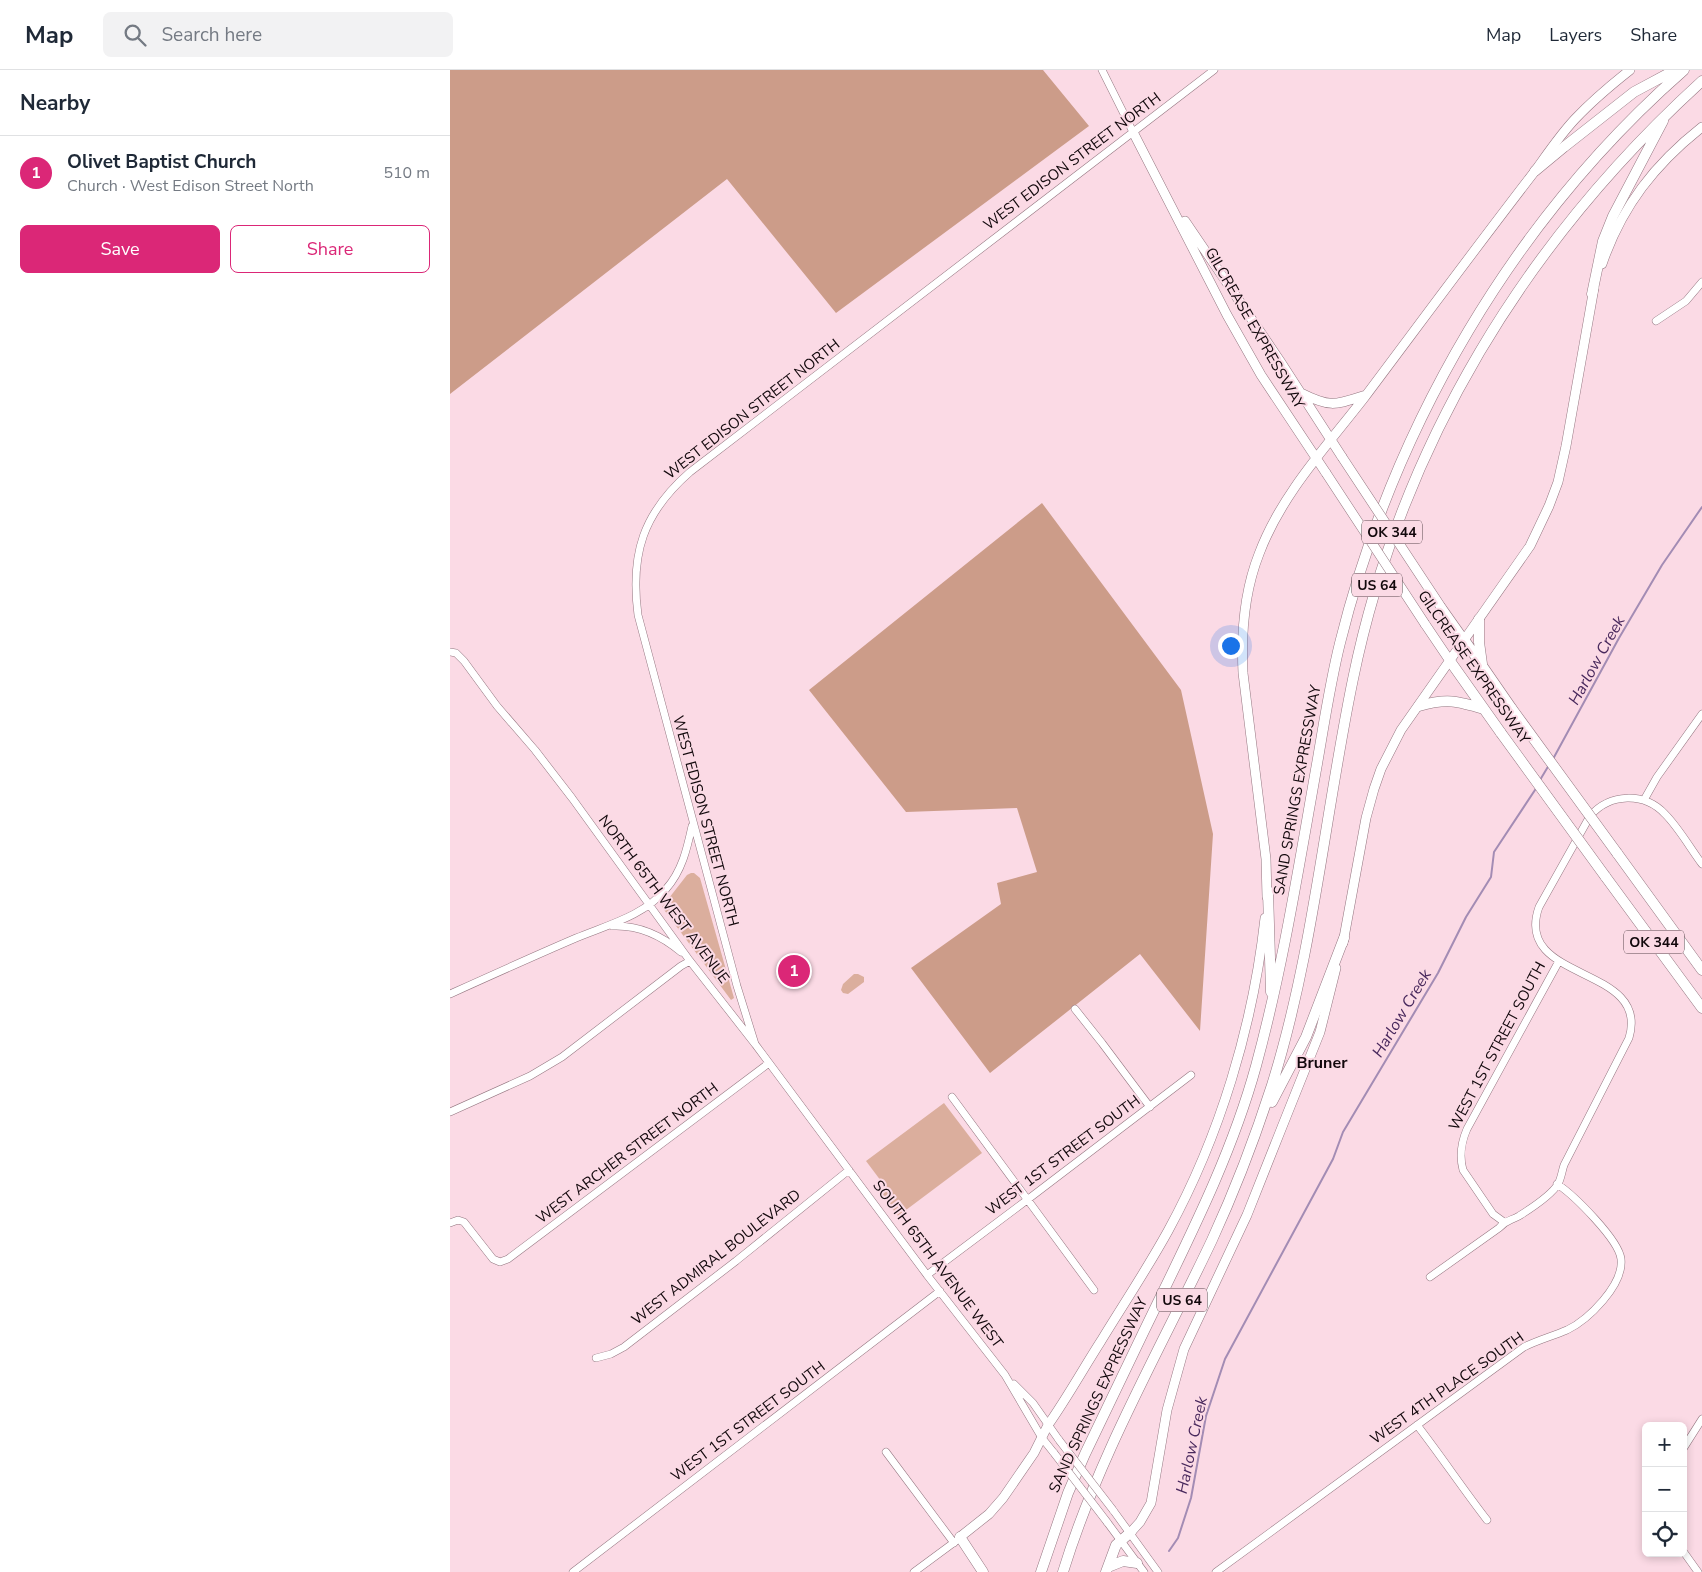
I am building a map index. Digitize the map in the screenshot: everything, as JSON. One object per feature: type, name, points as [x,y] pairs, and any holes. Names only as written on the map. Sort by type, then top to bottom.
[{"type":"highway","points":[[1535,171],[1634,92],[1674,70]]},
{"type":"highway","name":"SAND SPRINGS EXPRESSWAY","points":[[1041,1572],[1068,1493],[1085,1454],[1204,1209],[1244,1106],[1272,1008],[1340,643],[1378,520],[1408,447],[1443,376],[1480,312],[1509,268],[1588,167],[1628,124],[1684,70]]},
{"type":"highway","name":"US 64","points":[[1062,1572],[1102,1466],[1128,1409],[1212,1240],[1236,1185],[1281,1057],[1320,869],[1345,717],[1364,630],[1381,573],[1408,497],[1425,457],[1462,383],[1487,339],[1527,277],[1592,193],[1624,157],[1702,81]]},
{"type":"highway","points":[[1592,294],[1603,241],[1613,216],[1667,114]]},
{"type":"highway","points":[[1479,619],[1479,642],[1483,667]]},
{"type":"highway","name":"GILCREASE EXPRESSWAY","points":[[1464,641],[1702,970]]},
{"type":"highway","name":"GILCREASE EXPRESSWAY","points":[[1450,661],[1702,1008]]},
{"type":"highway","points":[[1419,706],[1440,700],[1450,700],[1484,709]]},
{"type":"highway","points":[[1268,891],[1272,1008]]},
{"type":"highway","points":[[1256,1131],[1306,1037],[1344,938]]},
{"type":"highway","points":[[1107,1570],[1116,1545],[1130,1532]]},
{"type":"highway","points":[[957,1540],[983,1572]]},
{"type":"highway","points":[[1107,1570],[1123,1561],[1137,1563]]},
{"type":"main road","points":[[957,1540],[996,1507],[1013,1485],[1048,1425],[1151,1262],[1169,1230],[1199,1165],[1218,1118],[1240,1053],[1257,981],[1268,891],[1266,859],[1243,673],[1244,610],[1259,554],[1272,523],[1316,459],[1557,140],[1574,119],[1630,70]]},
{"type":"main road","points":[[1130,1532],[1140,1522],[1151,1503],[1167,1410],[1184,1349],[1247,1215],[1320,1032],[1344,938],[1366,818],[1374,789],[1391,748],[1401,730],[1530,546],[1550,506],[1558,482],[1566,446],[1592,294],[1614,234],[1634,198],[1668,156],[1702,127]]},
{"type":"main road","name":"GILCREASE EXPRESSWAY","points":[[1133,132],[1169,199],[1208,280],[1261,375],[1450,661]]},
{"type":"main road","name":"GILCREASE EXPRESSWAY","points":[[1169,199],[1301,393],[1464,641]]},
{"type":"main road","points":[[1301,393],[1320,402],[1335,404],[1366,395]]},
{"type":"street","points":[[1102,70],[1133,132]]},
{"type":"street","name":"WEST EDISON STREET NORTH","points":[[756,1044],[737,986],[692,823],[638,615],[635,587],[636,564],[651,518],[672,489],[705,460],[1214,70]]},
{"type":"street","points":[[1656,322],[1686,301],[1702,282]]},
{"type":"street","name":"NORTH 65TH WEST AVENUE","points":[[450,652],[456,653],[464,661],[535,750],[690,961],[756,1044],[850,1170]]},
{"type":"street","points":[[1702,714],[1657,777],[1644,800],[1666,814],[1702,864]]},
{"type":"street","name":"WEST 1ST STREET SOUTH","points":[[1504,1222],[1493,1214],[1463,1170],[1461,1147],[1467,1129],[1559,961],[1544,949],[1537,936],[1535,923],[1539,908],[1583,828],[1596,809],[1618,799],[1644,800]]},
{"type":"street","points":[[450,994],[608,926],[650,905],[668,888],[676,876],[687,847],[692,823]]},
{"type":"street","points":[[450,1112],[530,1076],[562,1057],[690,961],[668,942],[647,932],[629,926],[608,926]]},
{"type":"street","points":[[1430,1277],[1499,1228],[1504,1222],[1515,1219],[1527,1211],[1558,1184],[1564,1165],[1623,1051],[1632,1028],[1631,1013],[1624,1000],[1618,993],[1559,961]]},
{"type":"street","points":[[1075,1009],[1150,1107]]},
{"type":"street","name":"WEST ARCHER STREET NORTH","points":[[450,1223],[458,1220],[464,1222],[489,1255],[500,1262],[514,1255],[770,1063]]},
{"type":"street","name":"WEST 1ST STREET SOUTH","points":[[927,1275],[1191,1075]]},
{"type":"street","points":[[952,1097],[1094,1290]]},
{"type":"street","name":"SOUTH 65TH AVENUE WEST","points":[[850,1170],[927,1275],[1005,1375],[1033,1403],[1158,1572]]},
{"type":"street","name":"WEST ADMIRAL BOULEVARD","points":[[596,1358],[611,1354],[624,1347],[850,1170]]},
{"type":"street","name":"WEST 4TH PLACE SOUTH","points":[[1216,1572],[1524,1346],[1567,1330],[1580,1322],[1599,1305],[1612,1288],[1621,1268],[1621,1258],[1609,1236],[1569,1192],[1558,1184]]},
{"type":"street","name":"WEST 1ST STREET SOUTH","points":[[572,1572],[940,1292]]},
{"type":"street","name":"SOUTH 65TH AVENUE WEST","points":[[1005,1375],[1042,1438],[1144,1572]]},
{"type":"street","points":[[1687,1443],[1702,1419]]},
{"type":"street","points":[[1417,1425],[1487,1520]]},
{"type":"street","points":[[886,1452],[957,1540],[914,1572]]},
{"type":"street","points":[[1687,1557],[1698,1572]]},
{"type":"shaded area","points":[[450,70],[1043,70],[1089,126],[836,313],[727,179],[450,394]]},
{"type":"shaded area","points":[[1042,503],[1181,690],[1213,834],[1200,1031],[1140,954],[990,1073],[911,968],[1001,904],[997,883],[1037,872],[1017,808],[906,812],[809,690]]},
{"type":"shaded area","points":[[691,873],[700,878],[734,998],[731,1000],[662,907],[687,875]]},
{"type":"shaded area","points":[[854,974],[864,977],[864,982],[848,994],[843,993],[841,990],[843,984]]},
{"type":"shaded area","points":[[944,1103],[982,1153],[898,1216],[881,1194],[887,1189],[866,1161]]},
{"type":"waterway","name":"Harlow Creek","points":[[1553,759],[1619,638],[1662,565],[1702,507]]},
{"type":"waterway","name":"Harlow Creek","points":[[1540,780],[1549,765]]},
{"type":"waterway","name":"Harlow Creek","points":[[1169,1551],[1178,1538],[1191,1498],[1206,1416],[1225,1359],[1333,1159],[1343,1132],[1438,973],[1466,917],[1491,877],[1494,852],[1537,787]]},
{"type":"place","name":"Olivet Baptist Church","points":[[794,971]]},
{"type":"district","name":"Bruner","points":[[1322,1062]]}]
